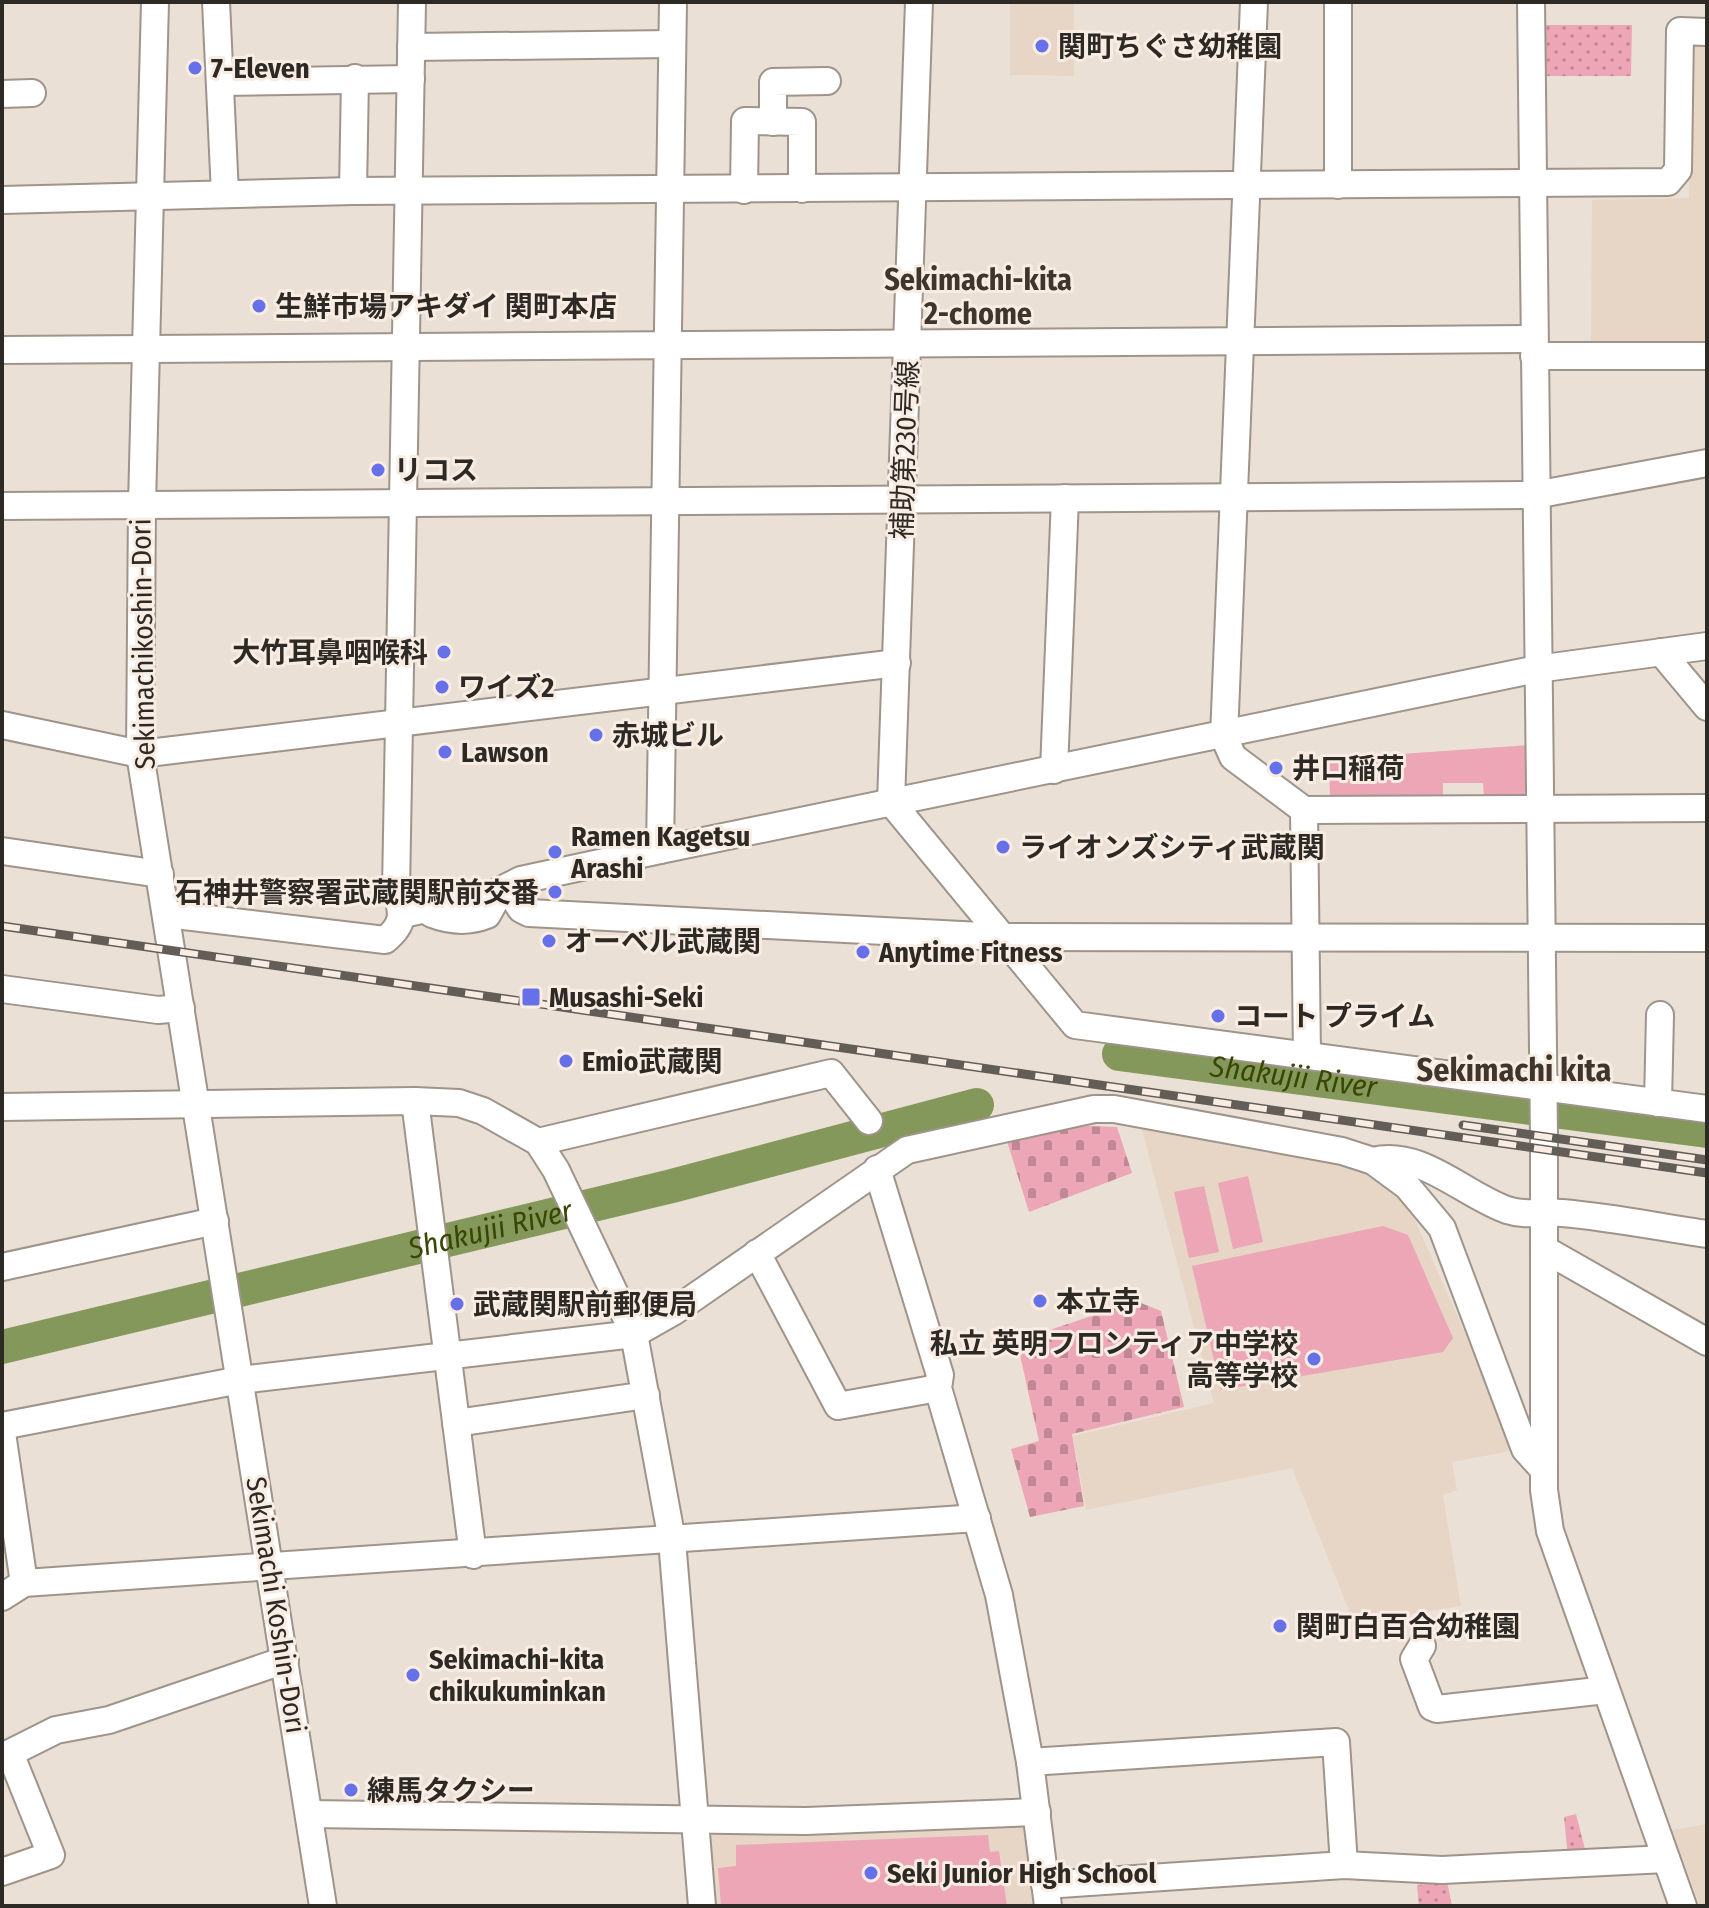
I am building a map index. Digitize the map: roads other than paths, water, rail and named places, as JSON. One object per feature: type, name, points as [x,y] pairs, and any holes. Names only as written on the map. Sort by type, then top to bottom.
[{"type":"street","name":"Sekimachikoshin-Dori","points":[[155,2],[142,504],[140,754],[226,1292]]},
{"type":"street","points":[[216,2],[225,194]]},
{"type":"street","points":[[412,2],[396,890],[413,912],[447,920],[478,919],[487,915],[504,890],[521,880],[891,802],[1224,737],[1537,669],[1707,646]]},
{"type":"street","points":[[660,850],[673,2]]},
{"type":"street","name":"補助第230号線","points":[[891,802],[915,187],[919,2]]},
{"type":"street","points":[[1254,2],[1224,737],[1233,757],[1304,810],[1707,808]]},
{"type":"street","points":[[1338,2],[1338,185]]},
{"type":"street","points":[[1531,2],[1544,1137],[1543,1469],[1550,1531],[1683,1906]]},
{"type":"street","points":[[2,200],[353,191],[1668,182],[1678,170],[1680,31],[1707,32]]},
{"type":"street","points":[[411,47],[672,44]]},
{"type":"street","points":[[353,191],[355,78]]},
{"type":"street","points":[[221,82],[411,79]]},
{"type":"street","points":[[773,122],[773,82],[827,81]]},
{"type":"street","points":[[2,94],[32,93]]},
{"type":"street","points":[[744,190],[745,121],[802,122],[802,189]]},
{"type":"street","points":[[2,350],[908,346],[1240,341],[1534,347],[1707,356]]},
{"type":"street","points":[[2,506],[1535,495],[1707,463]]},
{"type":"street","points":[[1054,770],[1065,498]]},
{"type":"street","points":[[1661,652],[1707,707]]},
{"type":"street","points":[[2,725],[140,754],[400,720],[897,663]]},
{"type":"street","points":[[891,802],[1075,1025],[1542,1092],[1707,1109]]},
{"type":"street","points":[[1304,810],[1307,1056]]},
{"type":"street","points":[[2,851],[160,874]]},
{"type":"street","points":[[504,890],[521,909],[529,913],[1001,937],[1707,938]]},
{"type":"street","points":[[167,914],[385,940],[413,912]]},
{"type":"street","points":[[2,989],[158,1010],[181,1008]]},
{"type":"street","points":[[1658,1103],[1660,1015]]},
{"type":"street","points":[[538,1142],[831,1073],[869,1121]]},
{"type":"street","points":[[415,1101],[473,1555]]},
{"type":"street","points":[[2,1107],[459,1103],[483,1111],[538,1142],[548,1155],[634,1334],[672,1540],[702,1906]]},
{"type":"street","points":[[2,1426],[240,1380],[634,1334],[673,1312],[907,1150],[1094,1109],[1114,1109],[1327,1148],[1373,1161],[1421,1199],[1442,1228],[1525,1449],[1543,1469]]},
{"type":"street","points":[[1373,1161],[1388,1157],[1408,1161],[1519,1214],[1543,1212],[1707,1234]]},
{"type":"street","points":[[877,1169],[940,1375],[938,1388],[999,1595],[1030,1762],[1047,1895],[1344,1865],[1442,1870],[1666,1859]]},
{"type":"street","points":[[2,1267],[215,1221]]},
{"type":"street","points":[[1544,1249],[1707,1342]]},
{"type":"street","points":[[757,1253],[838,1406],[938,1388]]},
{"type":"street","name":"Sekimachi Koshin-Dori","points":[[226,1292],[323,1906]]},
{"type":"street","points":[[456,1423],[646,1395]]},
{"type":"street","points":[[2,1433],[13,1590],[270,1566],[473,1555],[977,1518]]},
{"type":"street","points":[[1422,1646],[1414,1659],[1432,1707],[1437,1709],[1606,1690]]},
{"type":"street","points":[[2,1872],[51,1855],[6,1755],[56,1730],[109,1720],[285,1660]]},
{"type":"street","points":[[1030,1762],[1336,1742],[1344,1865]]},
{"type":"street","points":[[309,1814],[695,1817],[806,1821],[1037,1812]]},
{"type":"waterway","name":"Shakujii River","points":[[1119,1054],[1707,1131]]},
{"type":"waterway","name":"Shakujii River","points":[[2,1347],[672,1186],[977,1105]]},
{"type":"railway","points":[[2,926],[1707,1173]]},
{"type":"railway","points":[[1463,1125],[1707,1160]]},
{"type":"place","name":"関町ちぐさ幼稚園","points":[[1042,46]]},
{"type":"place","name":"7-Eleven","points":[[195,68]]},
{"type":"place","name":"生鮮市場アキダイ 関町本店","points":[[259,306]]},
{"type":"place","name":"リコス","points":[[378,470]]},
{"type":"place","name":"大竹耳鼻咽喉科","points":[[444,652]]},
{"type":"place","name":"ワイズ2","points":[[442,687]]},
{"type":"place","name":"赤城ビル","points":[[596,735]]},
{"type":"place","name":"Lawson","points":[[445,752]]},
{"type":"place","name":"井口稲荷","points":[[1276,768]]},
{"type":"place","name":"ライオンズシティ武蔵関","points":[[1003,847]]},
{"type":"place","name":"Ramen Kagetsu Arashi","points":[[555,852]]},
{"type":"place","name":"石神井警察署武蔵関駅前交番","points":[[555,892]]},
{"type":"place","name":"オーベル武蔵関","points":[[549,941]]},
{"type":"place","name":"Anytime Fitness","points":[[863,952]]},
{"type":"place","name":"Musashi-Seki","points":[[531,997]]},
{"type":"place","name":"コート プライム","points":[[1218,1016]]},
{"type":"place","name":"Emio武蔵関","points":[[566,1061]]},
{"type":"place","name":"本立寺","points":[[1040,1301]]},
{"type":"place","name":"武蔵関駅前郵便局","points":[[457,1304]]},
{"type":"place","name":"私立 英明フロンティア中学校 高等学校","points":[[1314,1359]]},
{"type":"place","name":"関町白百合幼稚園","points":[[1280,1626]]},
{"type":"place","name":"Sekimachi-kita chikukuminkan","points":[[413,1675]]},
{"type":"place","name":"練馬タクシー","points":[[351,1790]]},
{"type":"place","name":"Seki Junior High School","points":[[871,1873]]},
{"type":"district","name":"Sekimachi-kita 2-chome","points":[[978,297]]},
{"type":"district","name":"Sekimachi kita","points":[[1514,1070]]}]
